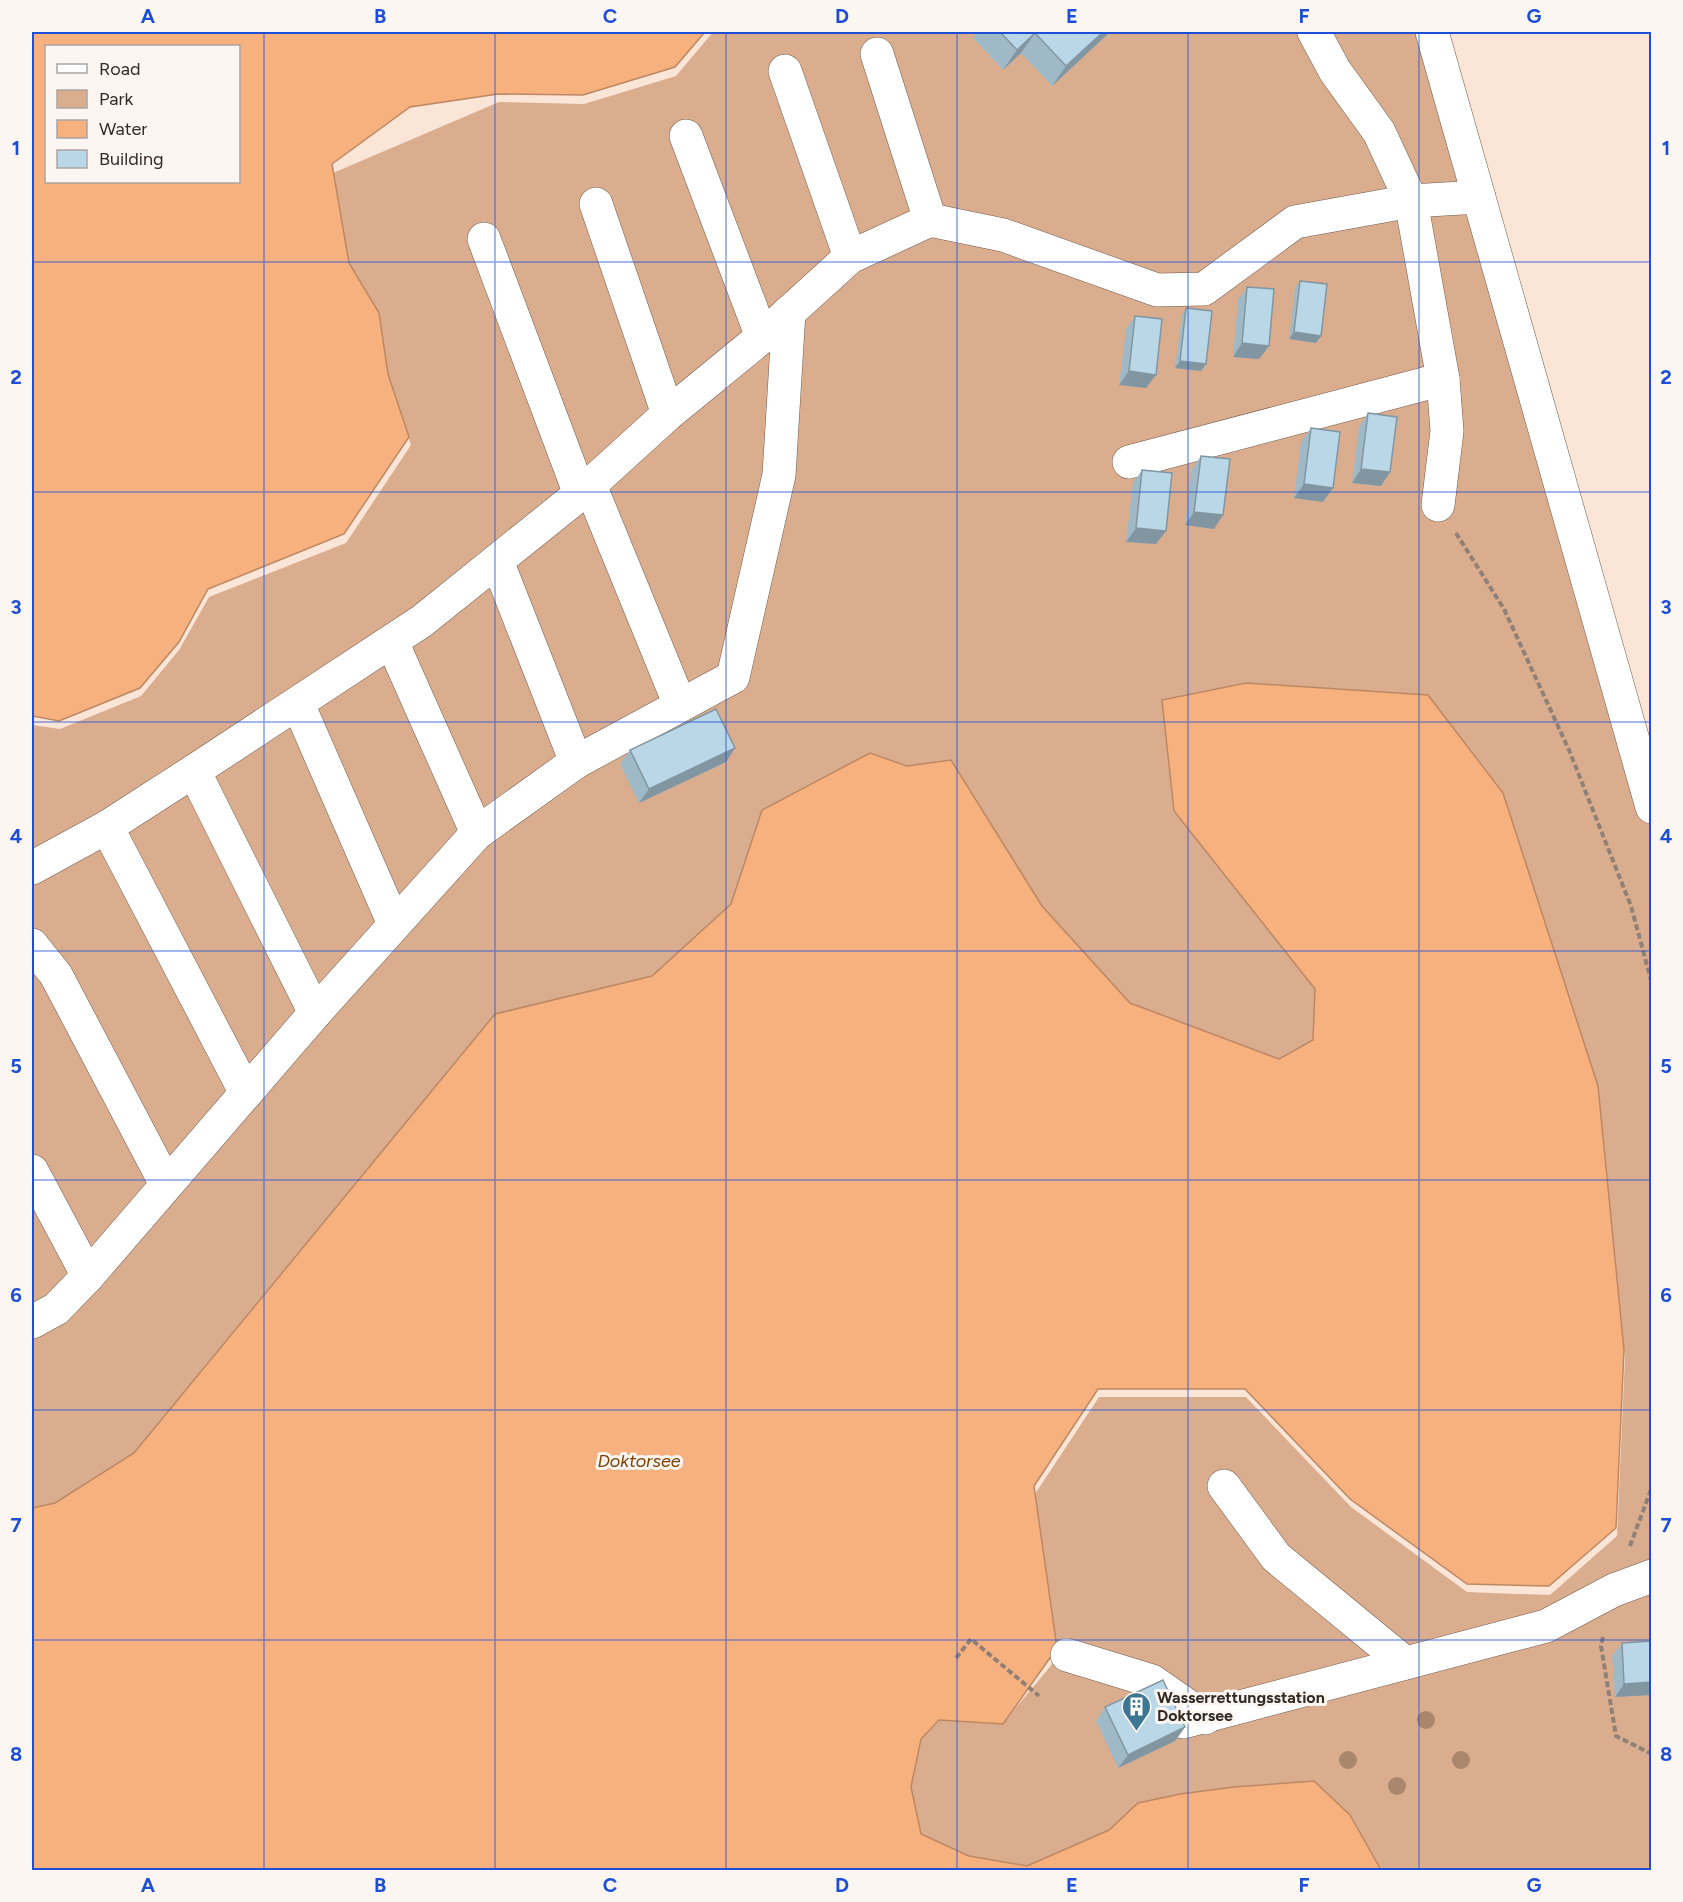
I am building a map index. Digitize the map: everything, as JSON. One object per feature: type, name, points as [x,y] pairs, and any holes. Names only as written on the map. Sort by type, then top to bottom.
[{"type":"lane","points":[[1314,32],[1335,71],[1379,132],[1410,201],[1443,380],[1447,431],[1438,505]]},
{"type":"lane","points":[[1432,32],[1652,807]]},
{"type":"lane","points":[[877,54],[930,220]]},
{"type":"lane","points":[[785,71],[850,257]]},
{"type":"lane","points":[[686,136],[762,337]]},
{"type":"lane","points":[[32,868],[107,827],[422,621],[585,489],[668,414],[762,337],[850,257],[930,220],[1003,235],[1157,290],[1204,289],[1295,222],[1410,201],[1479,197]]},
{"type":"lane","points":[[596,204],[668,414]]},
{"type":"lane","points":[[484,239],[585,489],[680,705]]},
{"type":"lane","points":[[32,1322],[56,1309],[88,1275],[315,1013],[477,833],[576,762],[733,677],[779,475],[789,312]]},
{"type":"lane","points":[[1129,462],[1443,380]]},
{"type":"lane","points":[[497,561],[576,762]]},
{"type":"lane","points":[[392,642],[477,833]]},
{"type":"lane","points":[[298,704],[394,924]]},
{"type":"lane","points":[[195,771],[315,1013]]},
{"type":"lane","points":[[107,827],[246,1093]]},
{"type":"lane","points":[[32,945],[56,975],[166,1184]]},
{"type":"lane","points":[[32,1171],[88,1275]]},
{"type":"lane","points":[[1224,1486],[1276,1557],[1405,1663]]},
{"type":"lane","points":[[1067,1655],[1152,1681],[1194,1720],[1546,1626],[1614,1590],[1652,1576]]},
{"type":"path","points":[[1438,505],[1504,609],[1569,750],[1630,906],[1652,984]]},
{"type":"path","points":[[956,1658],[971,1639],[1039,1696]]},
{"type":"green space","points":[[713,32],[1441,32],[1651,776],[1651,1870],[1378,1870],[1138,1803],[1110,1830],[1027,1866],[969,1856],[921,1834],[911,1787],[921,1739],[940,1720],[1003,1723],[1058,1657],[1035,1494],[1099,1397],[1246,1397],[1351,1507],[1467,1592],[1550,1595],[1617,1536],[1625,1358],[1599,1094],[1504,801],[1329,990],[1328,1047],[1283,1076],[731,912],[134,1461],[32,1516],[32,725],[60,729],[141,696],[179,650],[209,597],[346,543],[411,445],[349,271],[333,173],[499,102],[584,104],[676,76]]},
{"type":"water","points":[[32,32],[705,32],[675,67],[583,95],[498,94],[410,107],[332,164],[349,263],[379,313],[388,374],[409,437],[344,534],[208,589],[179,642],[140,688],[59,721],[32,716]]},
{"type":"water","name":"Doktorsee","points":[[1246,683],[1428,695],[1503,793],[1598,1086],[1624,1350],[1616,1528],[1549,1586],[1467,1584],[1350,1499],[1245,1389],[1098,1389],[1034,1486],[1057,1648],[1003,1724],[939,1720],[921,1739],[911,1787],[921,1834],[969,1856],[1027,1866],[1109,1830],[1138,1803],[1180,1794],[1234,1787],[1314,1781],[1350,1815],[1381,1870],[32,1870],[32,1508],[55,1503],[134,1453],[495,1014],[652,976],[731,904],[762,810],[870,753],[907,766],[951,760],[1042,906],[1130,1003],[1279,1059],[1313,1040],[1315,989],[1174,811],[1162,700]]},
{"type":"building","points":[[1000,32],[1103,32],[1066,66],[1035,33],[1017,50]]},
{"type":"building","points":[[1300,281],[1327,284],[1321,336],[1294,332]]},
{"type":"building","points":[[1247,287],[1274,289],[1269,346],[1242,343]]},
{"type":"building","points":[[1186,308],[1212,311],[1206,364],[1180,361]]},
{"type":"building","points":[[1135,316],[1162,319],[1156,375],[1129,371]]},
{"type":"building","points":[[1368,413],[1397,417],[1390,472],[1361,469]]},
{"type":"building","points":[[1311,428],[1340,432],[1333,488],[1304,484]]},
{"type":"building","points":[[1201,456],[1230,459],[1223,515],[1194,512]]},
{"type":"building","points":[[1142,470],[1172,473],[1166,531],[1136,528]]},
{"type":"building","points":[[716,709],[735,748],[649,789],[630,750]]},
{"type":"building","points":[[1652,1641],[1652,1682],[1624,1684],[1622,1643]]},
{"type":"building","name":"Wasserrettungsstation Doktorsee","points":[[1163,1680],[1185,1727],[1128,1755],[1105,1707]]},
{"type":"place","name":"Wasserrettungsstation Doktorsee","points":[[1136,1732]]}]
